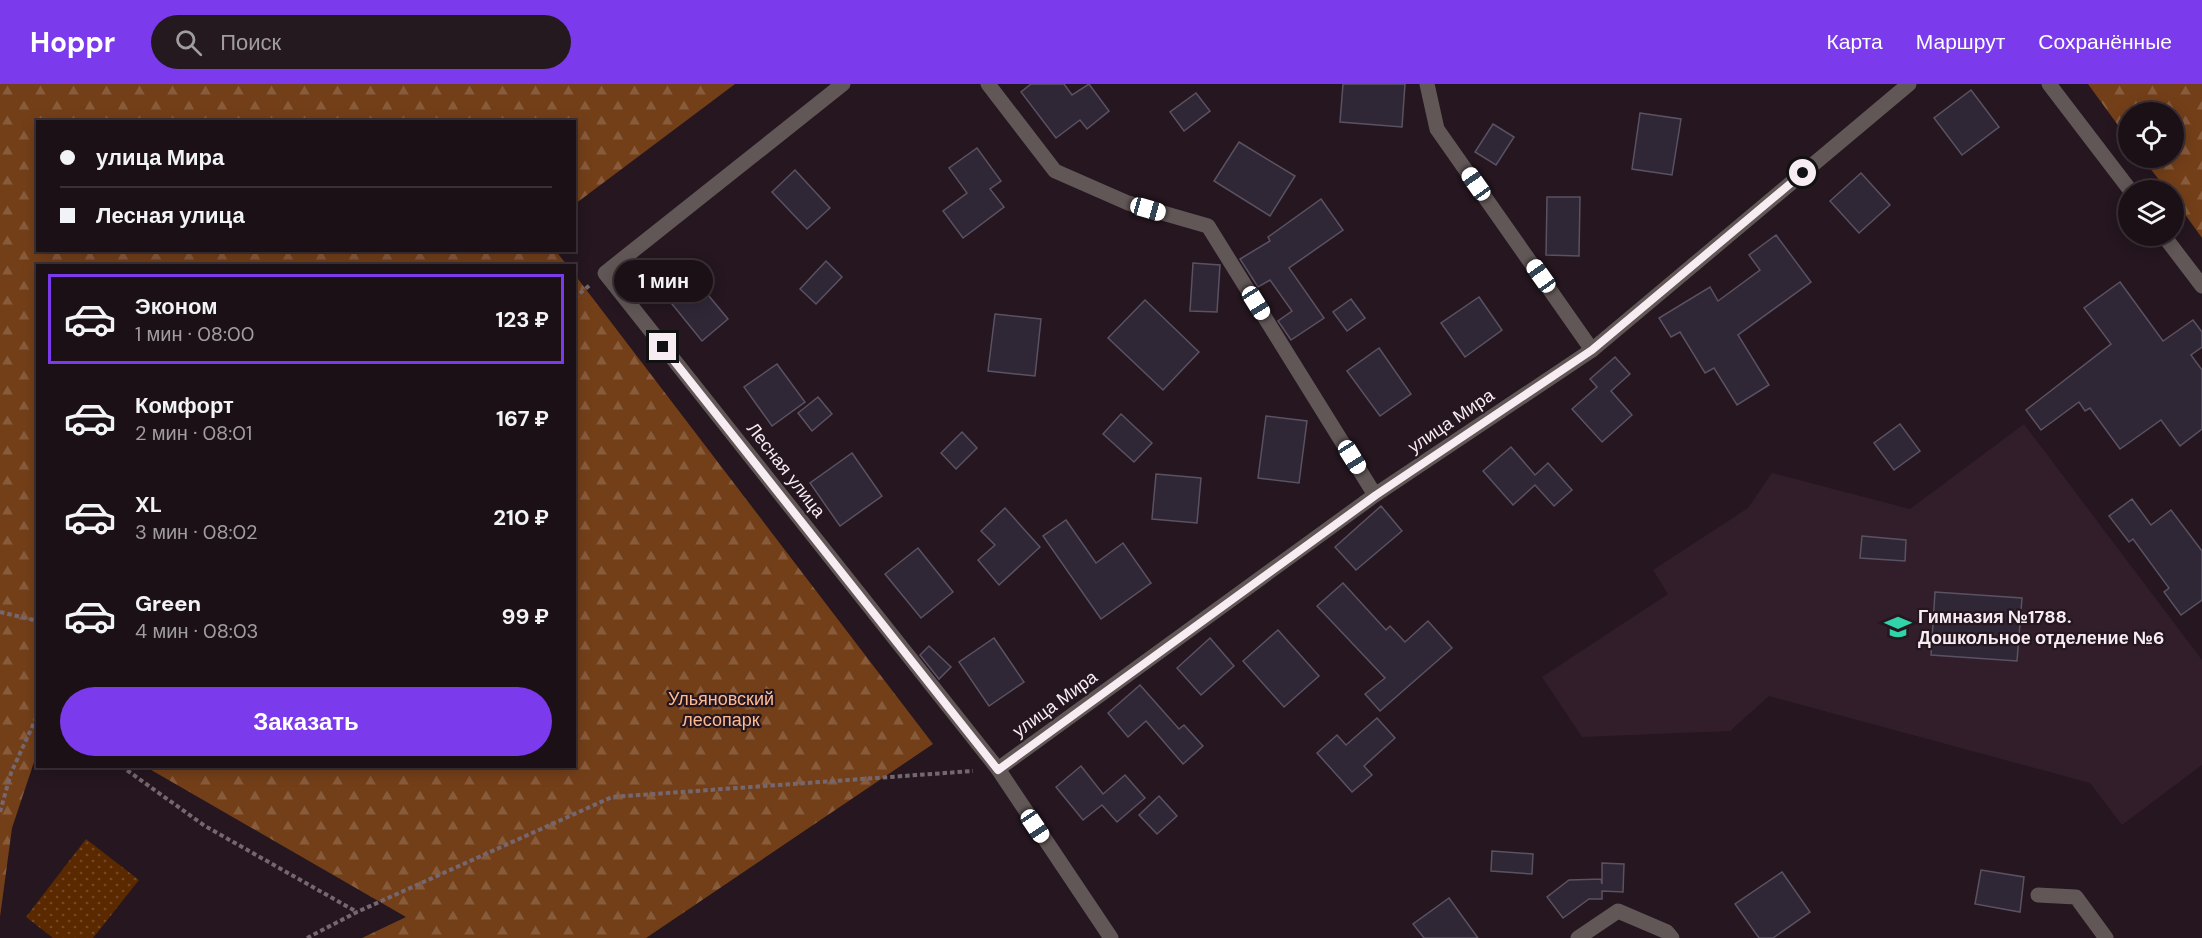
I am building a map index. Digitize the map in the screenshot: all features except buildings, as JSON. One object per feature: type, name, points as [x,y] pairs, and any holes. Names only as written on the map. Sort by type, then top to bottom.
[{"type":"street","name":"Лесная улица","points":[[843,84],[605,273],[998,770],[1111,938]]},
{"type":"street","points":[[988,84],[1055,171],[1128,203],[1208,226],[1376,495]]},
{"type":"street","points":[[1427,84],[1437,129],[1592,350]]},
{"type":"street","name":"улица Мира","points":[[998,770],[1376,495],[1592,350],[1909,84]]},
{"type":"street","points":[[2049,84],[2122,180]]},
{"type":"street","points":[[2172,246],[2202,286]]},
{"type":"street","points":[[2038,895],[2076,897],[2106,938]]},
{"type":"street","points":[[1578,938],[1618,911],[1667,933],[1672,938]]},
{"type":"path","points":[[0,612],[36,621]]},
{"type":"path","points":[[0,812],[11,773],[36,718]]},
{"type":"path","points":[[124,768],[205,826],[357,912]]},
{"type":"path","points":[[307,938],[357,912],[612,797],[998,770]]},
{"type":"shaded area","name":"Гимназия №1788. Дошкольное отделение №6","points":[[2024,424],[2202,660],[2202,765],[2122,825],[2090,783],[1769,696],[1730,731],[1582,737],[1542,677],[1668,594],[1653,570],[1748,508],[1772,473],[1910,509]]},
{"type":"shaded area","points":[[86,839],[139,880],[93,938],[53,938],[26,917]]},
{"type":"green space","points":[[0,84],[735,84],[576,203],[576,120],[36,120],[36,252],[557,252],[566,264],[36,264],[36,756],[12,828],[0,917]]},
{"type":"green space","points":[[2088,84],[2202,84],[2202,238],[2184,213],[2184,180],[2159,180],[2150,168],[2184,168],[2184,102],[2118,102],[2118,125]]},
{"type":"green space","name":"Ульяновский лесопарк","points":[[576,276],[933,744],[646,938],[362,938],[406,917],[148,768],[576,768]]},
{"type":"place","name":"Гимназия №1788. Дошкольное отделение №6","points":[[1898,627]]},
{"type":"route","points":[[663,347],[998,770],[1376,495],[1592,350],[1803,173]]}]
